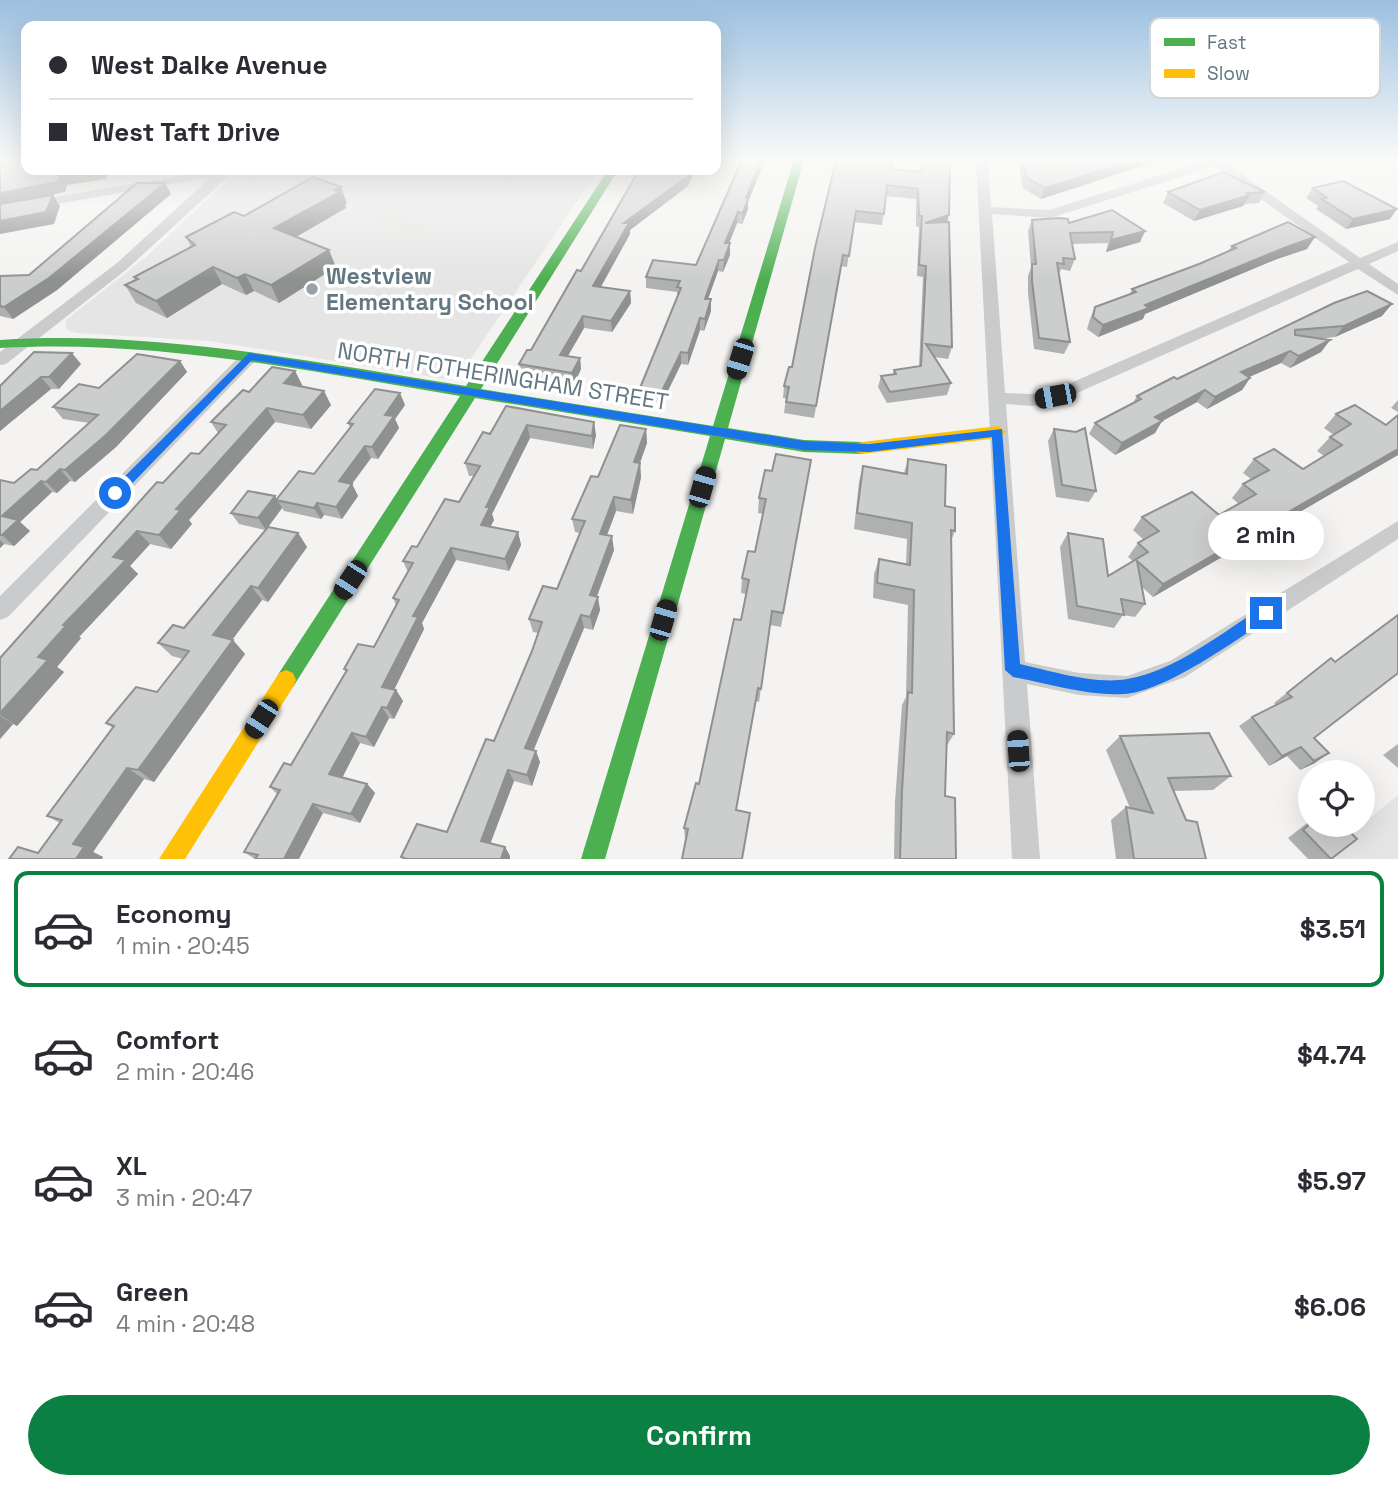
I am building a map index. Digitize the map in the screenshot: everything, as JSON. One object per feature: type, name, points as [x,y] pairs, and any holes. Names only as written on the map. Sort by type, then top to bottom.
[{"type":"street","points":[[0,211],[61,200]]},
{"type":"street","points":[[0,360],[122,266],[195,200]]},
{"type":"street","points":[[172,859],[594,200]]},
{"type":"street","points":[[593,859],[787,200]]},
{"type":"street","points":[[985,200],[1026,859]]},
{"type":"street","points":[[986,210],[1050,214],[1093,200]]},
{"type":"street","points":[[1272,200],[1398,291]]},
{"type":"street","points":[[997,398],[1032,400],[1055,396],[1398,246]]},
{"type":"street","name":"NORTH FOTHERINGHAM STREET","points":[[0,344],[102,343],[210,350],[804,446],[869,448],[998,432]]},
{"type":"street","points":[[0,610],[249,357]]},
{"type":"street","points":[[1013,670],[1079,684],[1126,687],[1177,669],[1398,529]]},
{"type":"shaded area","name":"Westview Elementary School","points":[[206,200],[578,200],[461,373],[445,379],[210,341],[75,333],[66,329],[66,320],[146,257]]},
{"type":"shaded area","points":[[396,215],[413,223],[428,225],[431,229],[419,240],[410,241],[400,238],[393,230],[377,226],[381,219]]},
{"type":"shaded area","points":[[1398,795],[1398,859],[1319,859],[1347,837],[1375,837],[1375,814]]},
{"type":"building","points":[[23,200],[51,200],[46,212],[0,221],[0,204]]},
{"type":"building","points":[[117,200],[144,200],[49,278],[4,307],[0,306],[0,276],[29,275]]},
{"type":"building","points":[[272,200],[325,200],[274,228],[329,250],[271,285],[245,274],[237,278],[213,267],[156,301],[125,285],[138,279],[134,277],[195,245],[186,237],[234,212],[244,216]]},
{"type":"building","points":[[622,200],[655,200],[624,223],[629,223],[593,286],[630,291],[611,321],[583,316],[560,355],[580,358],[572,373],[519,364],[527,350],[531,350],[577,270],[581,271]]},
{"type":"building","points":[[724,200],[747,200],[743,213],[738,212],[725,243],[730,243],[724,260],[719,260],[705,299],[711,299],[705,319],[700,318],[688,353],[681,352],[662,391],[640,388],[681,288],[677,287],[680,281],[646,277],[653,260],[696,265]]},
{"type":"building","points":[[826,200],[885,200],[884,214],[856,211],[849,256],[843,255],[816,406],[786,402],[789,387],[784,386],[789,367],[792,367]]},
{"type":"building","points":[[918,200],[949,200],[949,215],[925,223],[949,222],[952,347],[926,344],[951,383],[890,392],[881,376],[896,374],[894,370],[921,366],[926,266],[919,265],[922,216],[919,216]]},
{"type":"building","points":[[1182,200],[1233,200],[1200,210]]},
{"type":"building","points":[[1324,200],[1380,200],[1397,209],[1353,219]]},
{"type":"building","points":[[1112,210],[1145,231],[1111,240],[1113,232],[1070,233],[1075,259],[1063,258],[1064,264],[1057,263],[1070,342],[1039,338],[1032,281],[1032,264],[1036,264],[1032,220],[1059,218],[1068,219],[1069,223]]},
{"type":"building","points":[[1288,222],[1315,237],[1145,305],[1149,308],[1103,325],[1093,317],[1095,307],[1136,292],[1132,289],[1236,248],[1232,246]]},
{"type":"building","points":[[1367,291],[1392,304],[1344,326],[1295,330],[1295,335],[1330,340],[1299,356],[1290,351],[1241,372],[1250,378],[1215,397],[1205,390],[1155,417],[1162,421],[1122,443],[1095,423],[1141,399],[1137,396],[1174,377],[1177,379],[1334,303]]},
{"type":"building","points":[[34,352],[72,353],[49,377],[41,377],[0,411],[0,386]]},
{"type":"building","points":[[137,354],[180,361],[106,435],[65,470],[60,469],[46,482],[41,481],[2,516],[18,520],[0,535],[0,480],[14,483],[31,469],[37,470],[98,415],[53,407],[79,384],[99,388]]},
{"type":"building","points":[[272,367],[295,371],[284,383],[324,391],[303,415],[267,408],[176,509],[181,510],[159,535],[137,531],[113,557],[126,560],[63,625],[66,626],[38,657],[48,660],[0,713],[0,658],[157,482],[163,483],[191,453],[199,454],[226,425],[211,422],[243,390],[249,392]]},
{"type":"building","points":[[375,389],[400,393],[385,415],[394,416],[372,447],[365,446],[339,481],[352,484],[336,507],[317,503],[314,508],[276,500],[299,471],[314,474],[353,424],[348,423]]},
{"type":"building","points":[[1355,405],[1386,425],[1398,415],[1398,449],[1163,584],[1137,561],[1145,604],[1121,599],[1124,615],[1077,606],[1068,533],[1103,539],[1108,576],[1148,552],[1138,543],[1159,531],[1142,517],[1192,492],[1219,515],[1256,494],[1243,484],[1269,470],[1254,459],[1274,449],[1303,469],[1342,445],[1330,437],[1351,424],[1336,414]]},
{"type":"building","points":[[506,406],[594,422],[592,436],[527,425],[486,507],[490,507],[481,525],[518,532],[505,559],[451,548],[413,616],[418,617],[382,687],[396,690],[387,708],[382,707],[366,737],[352,733],[329,774],[367,784],[351,814],[313,804],[284,859],[255,859],[258,855],[244,852],[280,790],[270,787],[284,763],[291,765],[347,670],[344,669],[358,644],[374,647],[399,600],[393,598],[413,563],[403,561],[412,546],[417,547],[445,499],[459,502],[480,466],[465,463],[483,432],[490,434]]},
{"type":"building","points":[[620,425],[646,429],[634,462],[640,463],[631,500],[614,497],[600,534],[612,536],[590,595],[598,597],[590,617],[581,615],[525,748],[536,751],[527,775],[508,770],[481,841],[505,847],[501,859],[401,857],[417,824],[447,832],[486,739],[494,741],[542,622],[529,619],[543,586],[557,589],[585,521],[572,519],[591,476],[598,477]]},
{"type":"building","points":[[1085,428],[1096,491],[1062,485],[1054,429],[1076,432]]},
{"type":"building","points":[[776,454],[811,460],[783,613],[772,611],[761,689],[758,688],[736,810],[750,813],[742,859],[682,859],[688,829],[684,828],[696,783],[699,784],[734,619],[741,620],[749,580],[742,578],[748,551],[755,552],[766,499],[759,498],[765,470],[772,471]]},
{"type":"building","points":[[908,459],[946,465],[945,506],[955,508],[955,531],[951,530],[954,734],[947,732],[945,796],[955,798],[956,859],[900,859],[908,692],[912,693],[914,590],[877,583],[879,559],[910,565],[912,523],[857,513],[863,466],[907,474]]},
{"type":"building","points":[[248,491],[275,496],[258,518],[231,513]]},
{"type":"building","points":[[268,527],[298,533],[258,588],[251,586],[213,635],[233,640],[138,770],[127,768],[73,844],[84,847],[76,859],[9,859],[18,847],[38,853],[62,820],[47,816],[114,726],[106,723],[136,687],[157,692],[189,651],[158,643],[173,625],[184,628]]},
{"type":"building","points":[[1398,615],[1398,673],[1314,738],[1329,753],[1313,760],[1301,747],[1282,756],[1252,717],[1292,697],[1287,693],[1331,658],[1335,662]]},
{"type":"building","points":[[1209,733],[1231,776],[1168,778],[1186,820],[1197,822],[1206,859],[1134,859],[1126,807],[1153,813],[1120,736]]},
{"type":"building","points":[[1310,837],[1357,839],[1331,859]]},
{"type":"traffic: fast","points":[[286,680],[594,200]]},
{"type":"traffic: fast","points":[[593,859],[787,200]]},
{"type":"traffic: fast","points":[[0,344],[51,341],[210,350],[804,446],[862,448]]},
{"type":"traffic: slow","points":[[862,448],[998,432]]},
{"type":"traffic: slow","points":[[171,859],[286,680]]},
{"type":"place","name":"Westview Elementary School","points":[[312,289]]},
{"type":"route","points":[[115,493],[249,357],[703,432],[804,446],[869,448],[998,432],[1013,670],[1079,684],[1126,687],[1177,669],[1266,613]]}]
